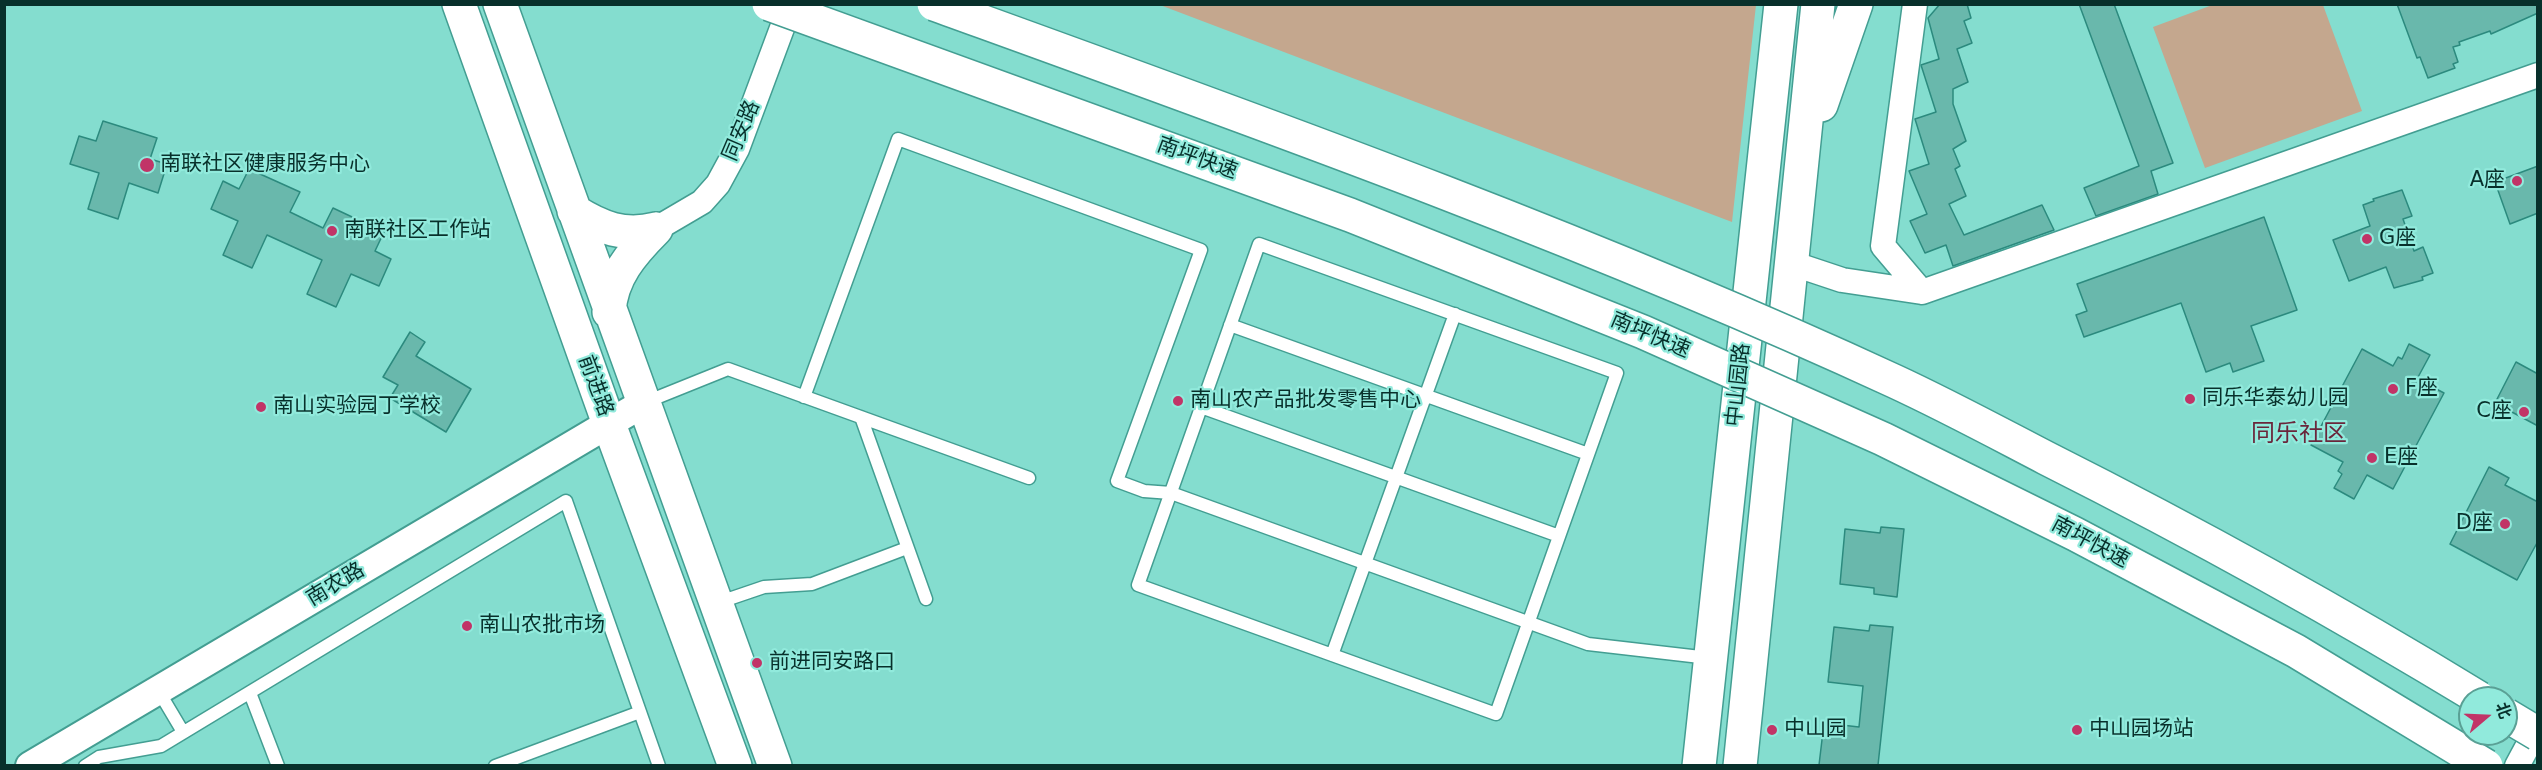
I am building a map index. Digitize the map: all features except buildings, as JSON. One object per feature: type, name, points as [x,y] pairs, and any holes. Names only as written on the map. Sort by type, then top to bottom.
[{"type":"main road","name":"前进路","points":[[459,4],[609,424],[735,765]]},
{"type":"main road","name":"前进路","points":[[500,4],[642,404],[775,765]]},
{"type":"main road","name":"南坪快速","points":[[769,4],[1350,215],[1643,332],[1883,439],[2075,534],[2167,585],[2296,651],[2486,765]]},
{"type":"main road","points":[[934,4],[1413,181],[1666,280],[1897,382],[2098,484],[2275,579],[2458,686]]},
{"type":"main road","name":"中山园路","points":[[1699,765],[1780,4]]},
{"type":"main road","name":"中山园路","points":[[1740,765],[1818,4]]},
{"type":"main road","points":[[1798,196],[1823,96],[1856,4]]},
{"type":"main road","points":[[574,211],[596,225],[619,232],[642,233],[656,229]]},
{"type":"main road","points":[[609,312],[610,296],[628,259],[656,229]]},
{"type":"main road","points":[[2518,722],[2538,734]]},
{"type":"street","name":"同安路","points":[[656,229],[702,202],[718,184],[737,149],[791,4]]},
{"type":"street","points":[[1915,4],[1883,246],[1922,292]]},
{"type":"street","points":[[1791,263],[1842,280],[1922,292],[2538,75]]},
{"type":"street","name":"南农路","points":[[30,765],[642,404]]},
{"type":"street","points":[[2517,765],[2538,727]]},
{"type":"lane","points":[[804,397],[898,139],[1201,250],[1117,481],[1144,491],[1171,494],[1588,644],[1710,658]]},
{"type":"lane","points":[[1259,244],[1455,315],[1617,373],[1496,714],[1138,585],[1259,244]]},
{"type":"lane","points":[[1332,655],[1455,315]]},
{"type":"lane","points":[[1230,325],[1588,454]]},
{"type":"lane","points":[[642,404],[728,369],[1029,478]]},
{"type":"lane","points":[[1201,407],[1559,536]]},
{"type":"lane","points":[[861,417],[926,599]]},
{"type":"lane","points":[[85,765],[99,757],[160,746],[566,501],[659,765]]},
{"type":"lane","points":[[715,604],[764,587],[812,584],[907,548]]},
{"type":"lane","points":[[158,690],[183,732]]},
{"type":"lane","points":[[250,693],[278,765]]},
{"type":"lane","points":[[495,765],[640,712]]},
{"type":"shaded area","points":[[2215,4],[2323,5],[2362,111],[2205,168],[2153,27]]},
{"type":"shaded area","points":[[1160,5],[1756,5],[1732,222]]},
{"type":"place","name":"南联社区健康服务中心","points":[[147,165]]},
{"type":"place","name":"A座","points":[[2517,181]]},
{"type":"place","name":"南联社区工作站","points":[[332,231]]},
{"type":"place","name":"G座","points":[[2367,239]]},
{"type":"place","name":"F座","points":[[2393,389]]},
{"type":"place","name":"同乐华泰幼儿园","points":[[2190,399]]},
{"type":"place","name":"南山农产品批发零售中心","points":[[1178,401]]},
{"type":"place","name":"南山实验园丁学校","points":[[261,407]]},
{"type":"place","name":"C座","points":[[2524,412]]},
{"type":"place","name":"E座","points":[[2372,458]]},
{"type":"place","name":"D座","points":[[2505,524]]},
{"type":"place","name":"南山农批市场","points":[[467,626]]},
{"type":"place","name":"前进同安路口","points":[[757,663]]},
{"type":"place","name":"中山园","points":[[1772,730]]},
{"type":"place","name":"中山园场站","points":[[2077,730]]},
{"type":"district","name":"同乐社区","points":[[2299,435]]}]
